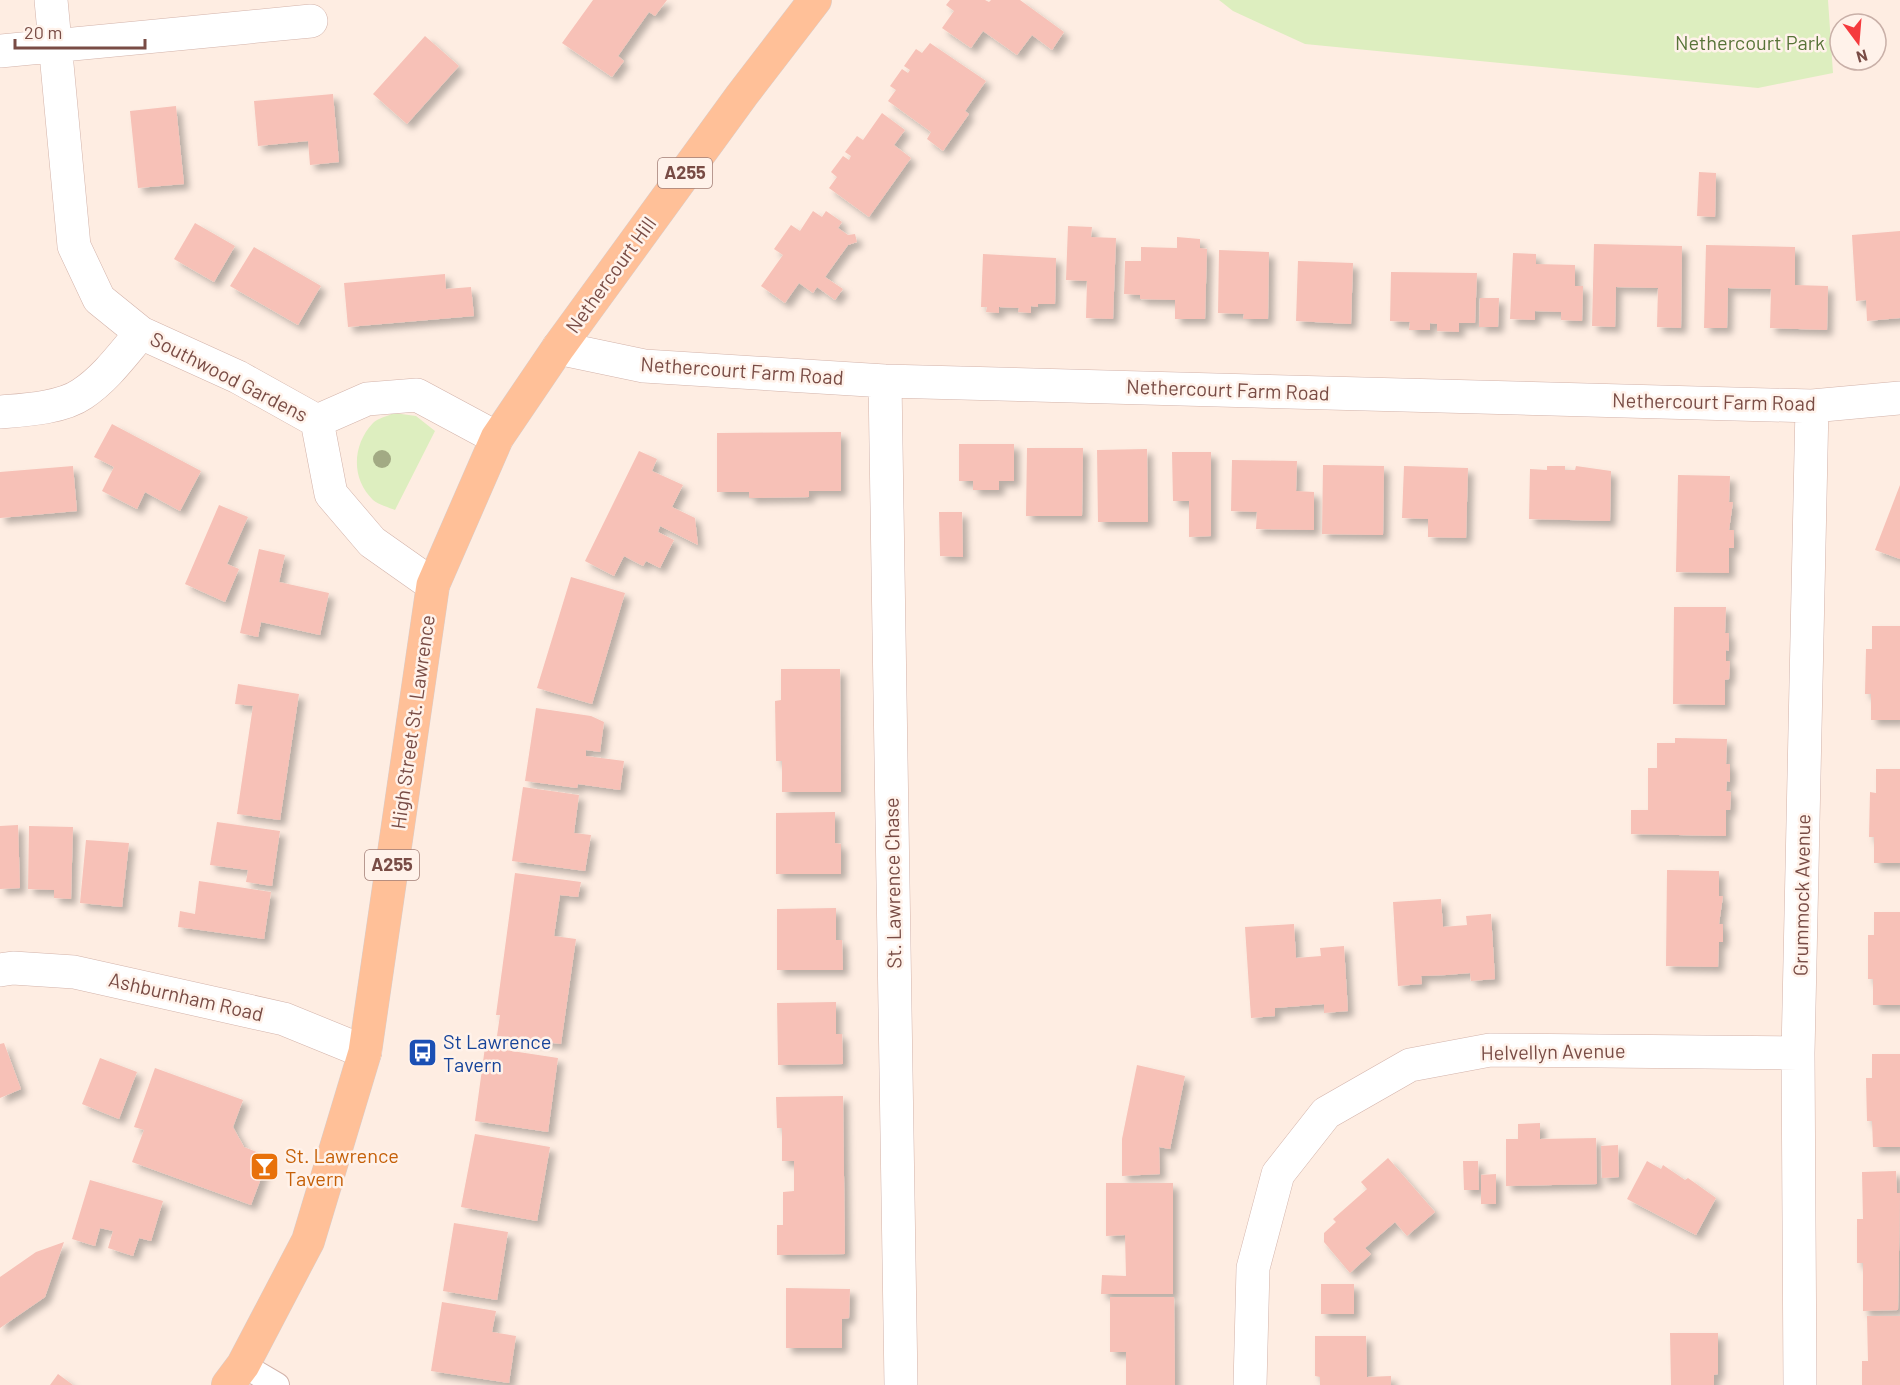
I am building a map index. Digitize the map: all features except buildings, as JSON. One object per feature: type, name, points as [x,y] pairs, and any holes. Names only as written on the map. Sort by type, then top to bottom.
[{"type":"main road","name":"Nethercourt Hill","points":[[558,348],[735,104],[815,0]]},
{"type":"main road","name":"High Street St. Lawrence","points":[[235,1375],[308,1241],[365,1052],[433,585],[497,438],[558,348]]},
{"type":"street","name":"Southwood Gardens","points":[[51,0],[74,246],[99,299],[141,333],[238,377],[317,421]]},
{"type":"street","points":[[0,51],[311,21]]},
{"type":"street","name":"Southwood Gardens","points":[[0,412],[43,407],[81,396],[106,374],[141,333]]},
{"type":"street","name":"Nethercourt Farm Road","points":[[558,348],[644,366],[885,381],[1812,406],[1900,398]]},
{"type":"street","name":"St. Lawrence Chase","points":[[885,381],[901,1385]]},
{"type":"street","name":"Southwood Gardens","points":[[317,421],[367,399],[417,395],[497,438]]},
{"type":"street","name":"Grummock Avenue","points":[[1800,1385],[1798,1053],[1812,406]]},
{"type":"street","name":"Southwood Gardens","points":[[317,421],[331,494],[372,542],[433,585]]},
{"type":"street","name":"Ashburnham Road","points":[[0,970],[13,968],[85,974],[284,1019],[365,1052]]},
{"type":"street","name":"Helvellyn Avenue","points":[[1250,1385],[1253,1268],[1278,1174],[1326,1113],[1410,1065],[1490,1050],[1798,1053]]},
{"type":"lane","points":[[235,1375],[277,1385]]},
{"type":"green space","name":"Nethercourt Park","points":[[1219,0],[1828,0],[1828,72],[1833,73],[1758,88],[1305,44],[1233,11]]},
{"type":"green space","points":[[394,413],[416,416],[435,431],[395,510],[375,502],[366,492],[358,472],[357,462],[361,441],[366,432],[375,421]]},
{"type":"place","name":"St Lawrence Tavern","points":[[422,1053]]},
{"type":"place","name":"St. Lawrence Tavern","points":[[264,1167]]}]
